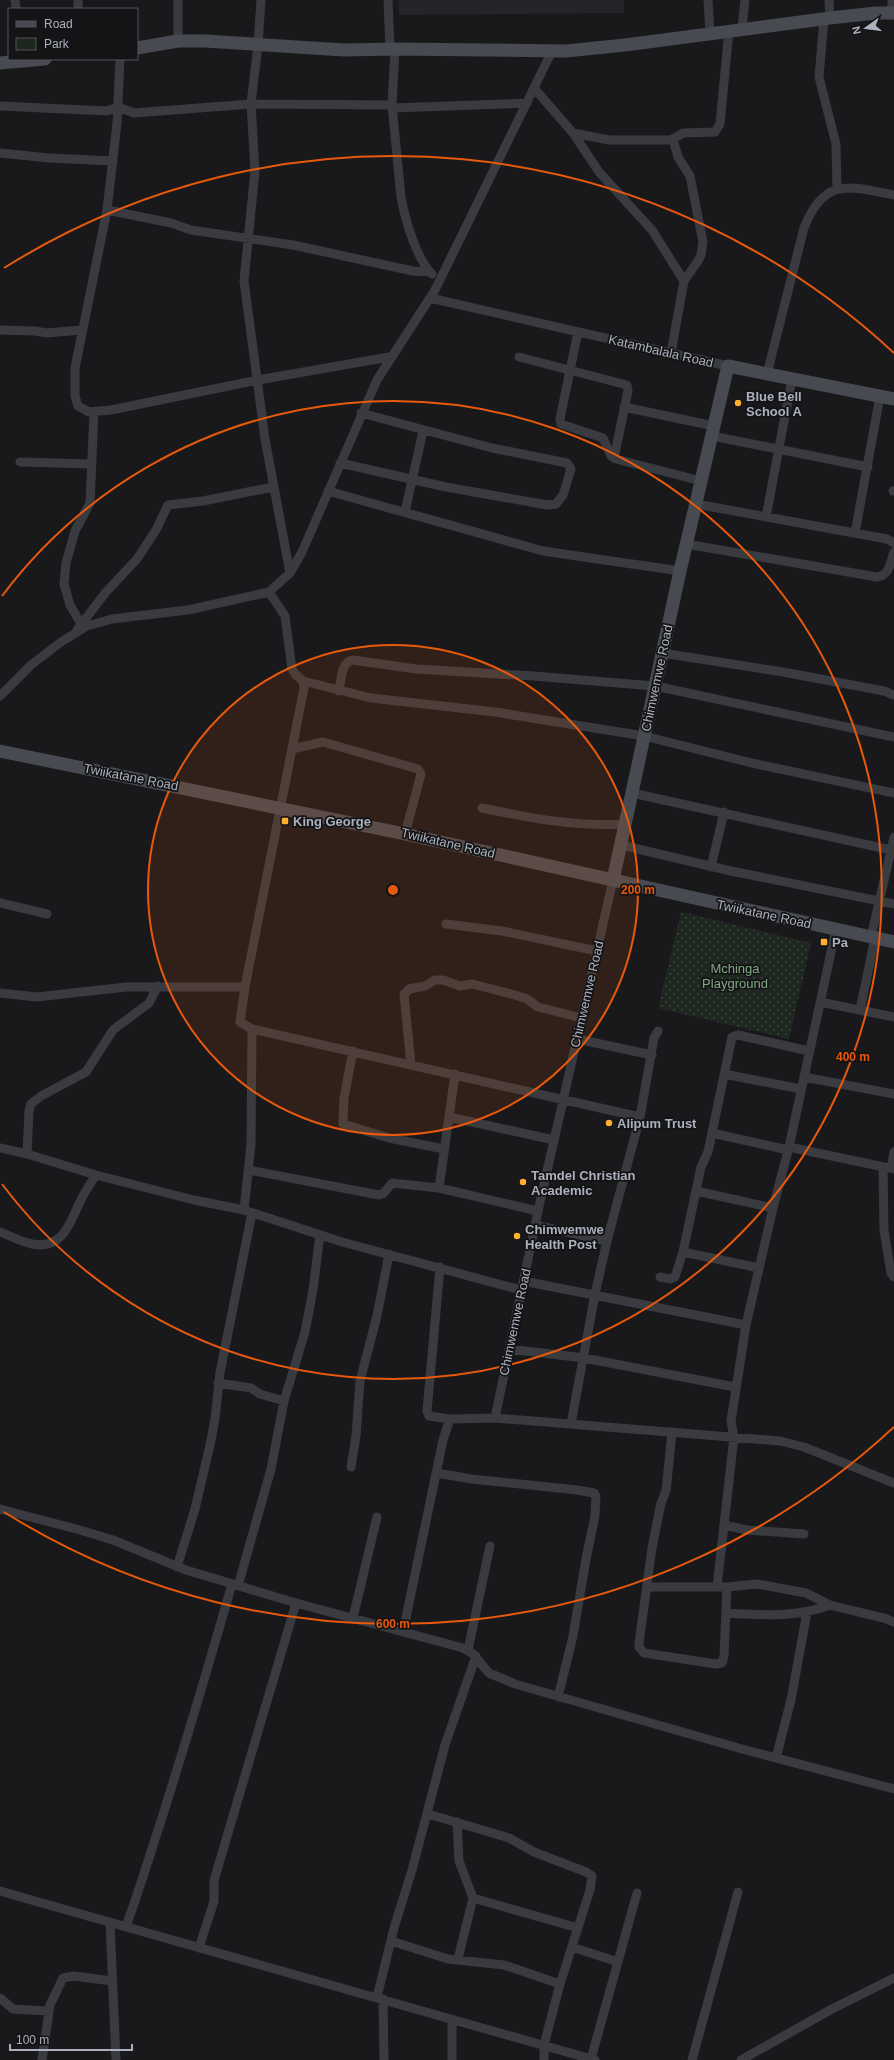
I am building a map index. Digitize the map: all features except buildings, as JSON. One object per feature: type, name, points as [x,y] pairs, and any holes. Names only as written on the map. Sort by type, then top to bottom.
[{"type":"street","points":[[178,0],[178,42]]},
{"type":"street","points":[[261,0],[258,46],[251,104],[255,171],[247,237],[244,281],[273,487],[290,573]]},
{"type":"street","points":[[388,0],[392,49],[395,144],[404,211],[420,256],[430,272],[439,281]]},
{"type":"street","points":[[708,0],[710,33]]},
{"type":"street","points":[[573,133],[609,140],[674,139],[679,134],[711,132],[718,128],[736,29],[745,0]]},
{"type":"street","points":[[829,0],[819,77],[836,144],[837,189]]},
{"type":"street","points":[[138,48],[178,42],[205,41],[258,46],[344,50],[392,49],[552,51],[625,45],[827,18],[893,13],[892,0]]},
{"type":"street","points":[[0,696],[31,665],[75,632],[98,622],[188,610],[270,592],[290,573],[302,552],[361,413],[389,357],[430,298],[552,51]]},
{"type":"street","points":[[0,63],[21,60]]},
{"type":"street","points":[[120,60],[118,107],[107,210],[75,368],[75,396],[78,406],[82,410],[94,412],[111,410],[258,380],[389,357]]},
{"type":"street","points":[[534,88],[573,133],[599,172],[652,230],[684,281]]},
{"type":"street","points":[[0,106],[107,111],[118,107],[134,113],[251,104],[393,106],[527,102]]},
{"type":"street","points":[[671,353],[684,281],[698,262],[701,255],[703,242],[690,176],[678,157],[674,139]]},
{"type":"street","points":[[0,153],[49,158],[113,161]]},
{"type":"street","points":[[768,374],[804,228],[814,208],[826,195],[837,189],[855,187],[894,195]]},
{"type":"street","points":[[107,210],[170,223],[191,230],[247,237],[413,271],[430,272]]},
{"type":"street","name":"Katambalala Road","points":[[430,298],[728,366],[894,399]]},
{"type":"street","points":[[0,330],[34,331],[46,333],[82,330]]},
{"type":"street","points":[[578,332],[560,422],[563,426],[603,438],[614,458],[701,481]]},
{"type":"street","points":[[519,357],[627,385],[628,389],[614,458]]},
{"type":"street","name":"Chimwemwe Road","points":[[495,1418],[538,1211],[613,880],[686,544],[728,366]]},
{"type":"street","points":[[766,516],[792,379]]},
{"type":"street","points":[[855,533],[880,396]]},
{"type":"street","points":[[624,407],[778,449],[868,467]]},
{"type":"street","points":[[81,624],[70,605],[64,584],[66,563],[75,531],[90,503],[94,412]]},
{"type":"street","points":[[340,463],[446,487],[552,506],[560,501],[563,495],[571,469],[570,464],[492,448],[423,431],[361,413]]},
{"type":"street","points":[[405,512],[423,431]]},
{"type":"street","points":[[20,462],[91,464]]},
{"type":"street","points":[[75,632],[106,592],[137,559],[156,530],[168,505],[203,501],[273,487]]},
{"type":"street","points":[[328,491],[544,551],[680,571]]},
{"type":"street","points":[[696,504],[887,539],[894,543]]},
{"type":"street","points":[[686,544],[877,577],[888,571],[894,552]]},
{"type":"street","points":[[270,592],[285,616],[292,669],[303,681],[339,691],[388,701],[495,712],[644,736],[752,763],[894,793]]},
{"type":"street","points":[[662,653],[783,672],[884,691],[894,695]]},
{"type":"street","points":[[339,691],[344,665],[353,660],[416,669],[540,676],[655,686],[771,709],[894,737]]},
{"type":"street","points":[[303,681],[304,688],[245,986],[240,1022],[252,1029],[640,1117]]},
{"type":"street","points":[[292,749],[323,742],[418,769],[421,774],[406,834]]},
{"type":"street","name":"Twiikatane Road","points":[[0,751],[406,834],[894,942]]},
{"type":"street","points":[[632,793],[724,812],[891,850]]},
{"type":"street","points":[[482,808],[544,820],[590,825],[625,824]]},
{"type":"street","points":[[711,867],[724,812]]},
{"type":"street","points":[[860,1010],[880,900],[894,840]]},
{"type":"street","points":[[620,845],[711,867],[894,904]]},
{"type":"street","points":[[0,903],[47,914]]},
{"type":"street","points":[[446,924],[502,932],[597,951]]},
{"type":"street","points":[[717,1587],[734,1437],[732,1421],[735,1387],[746,1325],[773,1208],[789,1148],[836,929]]},
{"type":"street","points":[[411,1065],[404,994],[408,989],[425,986],[435,980],[442,980],[460,986],[472,984],[515,995],[527,999],[538,1007],[582,1018]]},
{"type":"street","points":[[0,993],[37,997],[119,988],[158,986],[245,986]]},
{"type":"street","points":[[27,1154],[29,1111],[31,1104],[41,1096],[86,1072],[114,1030],[149,1003],[158,986]]},
{"type":"street","points":[[820,1002],[894,1017]]},
{"type":"street","points":[[177,1567],[195,1509],[210,1445],[215,1419],[218,1383],[248,1212],[251,1144],[252,1029]]},
{"type":"street","points":[[571,1424],[595,1294],[640,1117],[654,1038],[658,1031]]},
{"type":"street","points":[[660,1277],[670,1279],[675,1277],[683,1252],[701,1167],[708,1152],[712,1134],[730,1040],[736,1035],[810,1051]]},
{"type":"street","points":[[577,1039],[652,1054]]},
{"type":"street","points":[[353,1052],[344,1098],[344,1124],[389,1138],[444,1149]]},
{"type":"street","points":[[439,1188],[455,1074]]},
{"type":"street","points":[[724,1074],[801,1089]]},
{"type":"street","points":[[804,1077],[894,1094]]},
{"type":"street","points":[[449,1117],[554,1140]]},
{"type":"street","points":[[712,1134],[889,1168]]},
{"type":"street","points":[[0,1148],[194,1200],[248,1212],[320,1236],[440,1267],[522,1285],[595,1294],[746,1325]]},
{"type":"street","points":[[894,1152],[889,1168],[884,1230],[891,1273],[894,1277]]},
{"type":"street","points":[[249,1170],[379,1195],[384,1193],[392,1183],[439,1188],[538,1211]]},
{"type":"street","points":[[0,1232],[32,1244],[47,1244],[58,1239],[65,1233],[81,1199],[96,1174]]},
{"type":"street","points":[[696,1191],[773,1208]]},
{"type":"street","points":[[535,1225],[608,1241]]},
{"type":"street","points":[[126,1927],[189,1736],[271,1469],[284,1401],[308,1316],[320,1236]]},
{"type":"street","points":[[683,1252],[759,1268]]},
{"type":"street","points":[[351,1467],[357,1430],[360,1381],[377,1316],[389,1254]]},
{"type":"street","points":[[440,1267],[427,1413],[432,1418],[495,1418],[792,1443],[894,1483]]},
{"type":"street","points":[[509,1349],[584,1358],[735,1387]]},
{"type":"street","points":[[218,1383],[251,1388],[260,1394],[284,1401]]},
{"type":"street","points":[[403,1632],[450,1419]]},
{"type":"street","points":[[672,1432],[666,1491],[661,1503],[639,1647],[644,1653],[720,1664],[724,1656],[727,1587]]},
{"type":"street","points":[[437,1473],[471,1479],[577,1490],[594,1493],[596,1496],[595,1516],[573,1636],[558,1697]]},
{"type":"street","points":[[0,1509],[100,1536],[177,1567],[235,1585],[468,1650],[476,1656],[489,1673],[496,1677],[558,1697],[776,1758],[894,1789]]},
{"type":"street","points":[[353,1618],[377,1517]]},
{"type":"street","points":[[724,1525],[747,1530],[804,1534]]},
{"type":"street","points":[[468,1650],[490,1546]]},
{"type":"street","points":[[647,1587],[727,1587],[763,1585],[806,1593],[830,1605],[884,1618],[894,1622]]},
{"type":"street","points":[[199,1948],[214,1900],[214,1881],[296,1603]]},
{"type":"street","points":[[726,1613],[774,1615],[807,1612],[830,1605]]},
{"type":"street","points":[[776,1758],[791,1700],[807,1612]]},
{"type":"street","points":[[384,2060],[380,1998],[390,1940],[428,1814],[445,1745],[476,1656]]},
{"type":"street","points":[[428,1814],[509,1838],[534,1852],[589,1873],[592,1881],[560,1984],[544,2045],[544,2060]]},
{"type":"street","points":[[457,1822],[459,1861],[473,1898],[458,1960]]},
{"type":"street","points":[[0,1891],[593,2059],[618,1962],[638,1893]]},
{"type":"street","points":[[692,2060],[738,1892]]},
{"type":"street","points":[[473,1898],[578,1928]]},
{"type":"street","points":[[110,1923],[116,2060]]},
{"type":"street","points":[[390,1940],[438,1956],[458,1960],[504,1965],[560,1984]]},
{"type":"street","points":[[572,1947],[618,1962]]},
{"type":"street","points":[[42,2060],[48,2011],[61,1981],[66,1977],[112,1982]]},
{"type":"street","points":[[741,2060],[845,2002],[894,1978]]},
{"type":"street","points":[[0,1998],[13,2009],[48,2011]]},
{"type":"street","points":[[452,2019],[452,2060]]},
{"type":"shaded area","points":[[399,0],[624,0],[624,13],[399,15]]},
{"type":"green space","name":"Mchinga Playground","points":[[681,912],[811,943],[789,1039],[658,1008]]},
{"type":"place","name":"Blue Bell School A","points":[[738,403]]},
{"type":"place","name":"King George","points":[[285,821]]},
{"type":"place","name":"Pa","points":[[824,942]]},
{"type":"place","name":"Alipum Trust","points":[[609,1123]]},
{"type":"place","name":"Tamdel Christian Academic","points":[[523,1182]]},
{"type":"place","name":"Chimwemwe Health Post","points":[[517,1236]]}]
